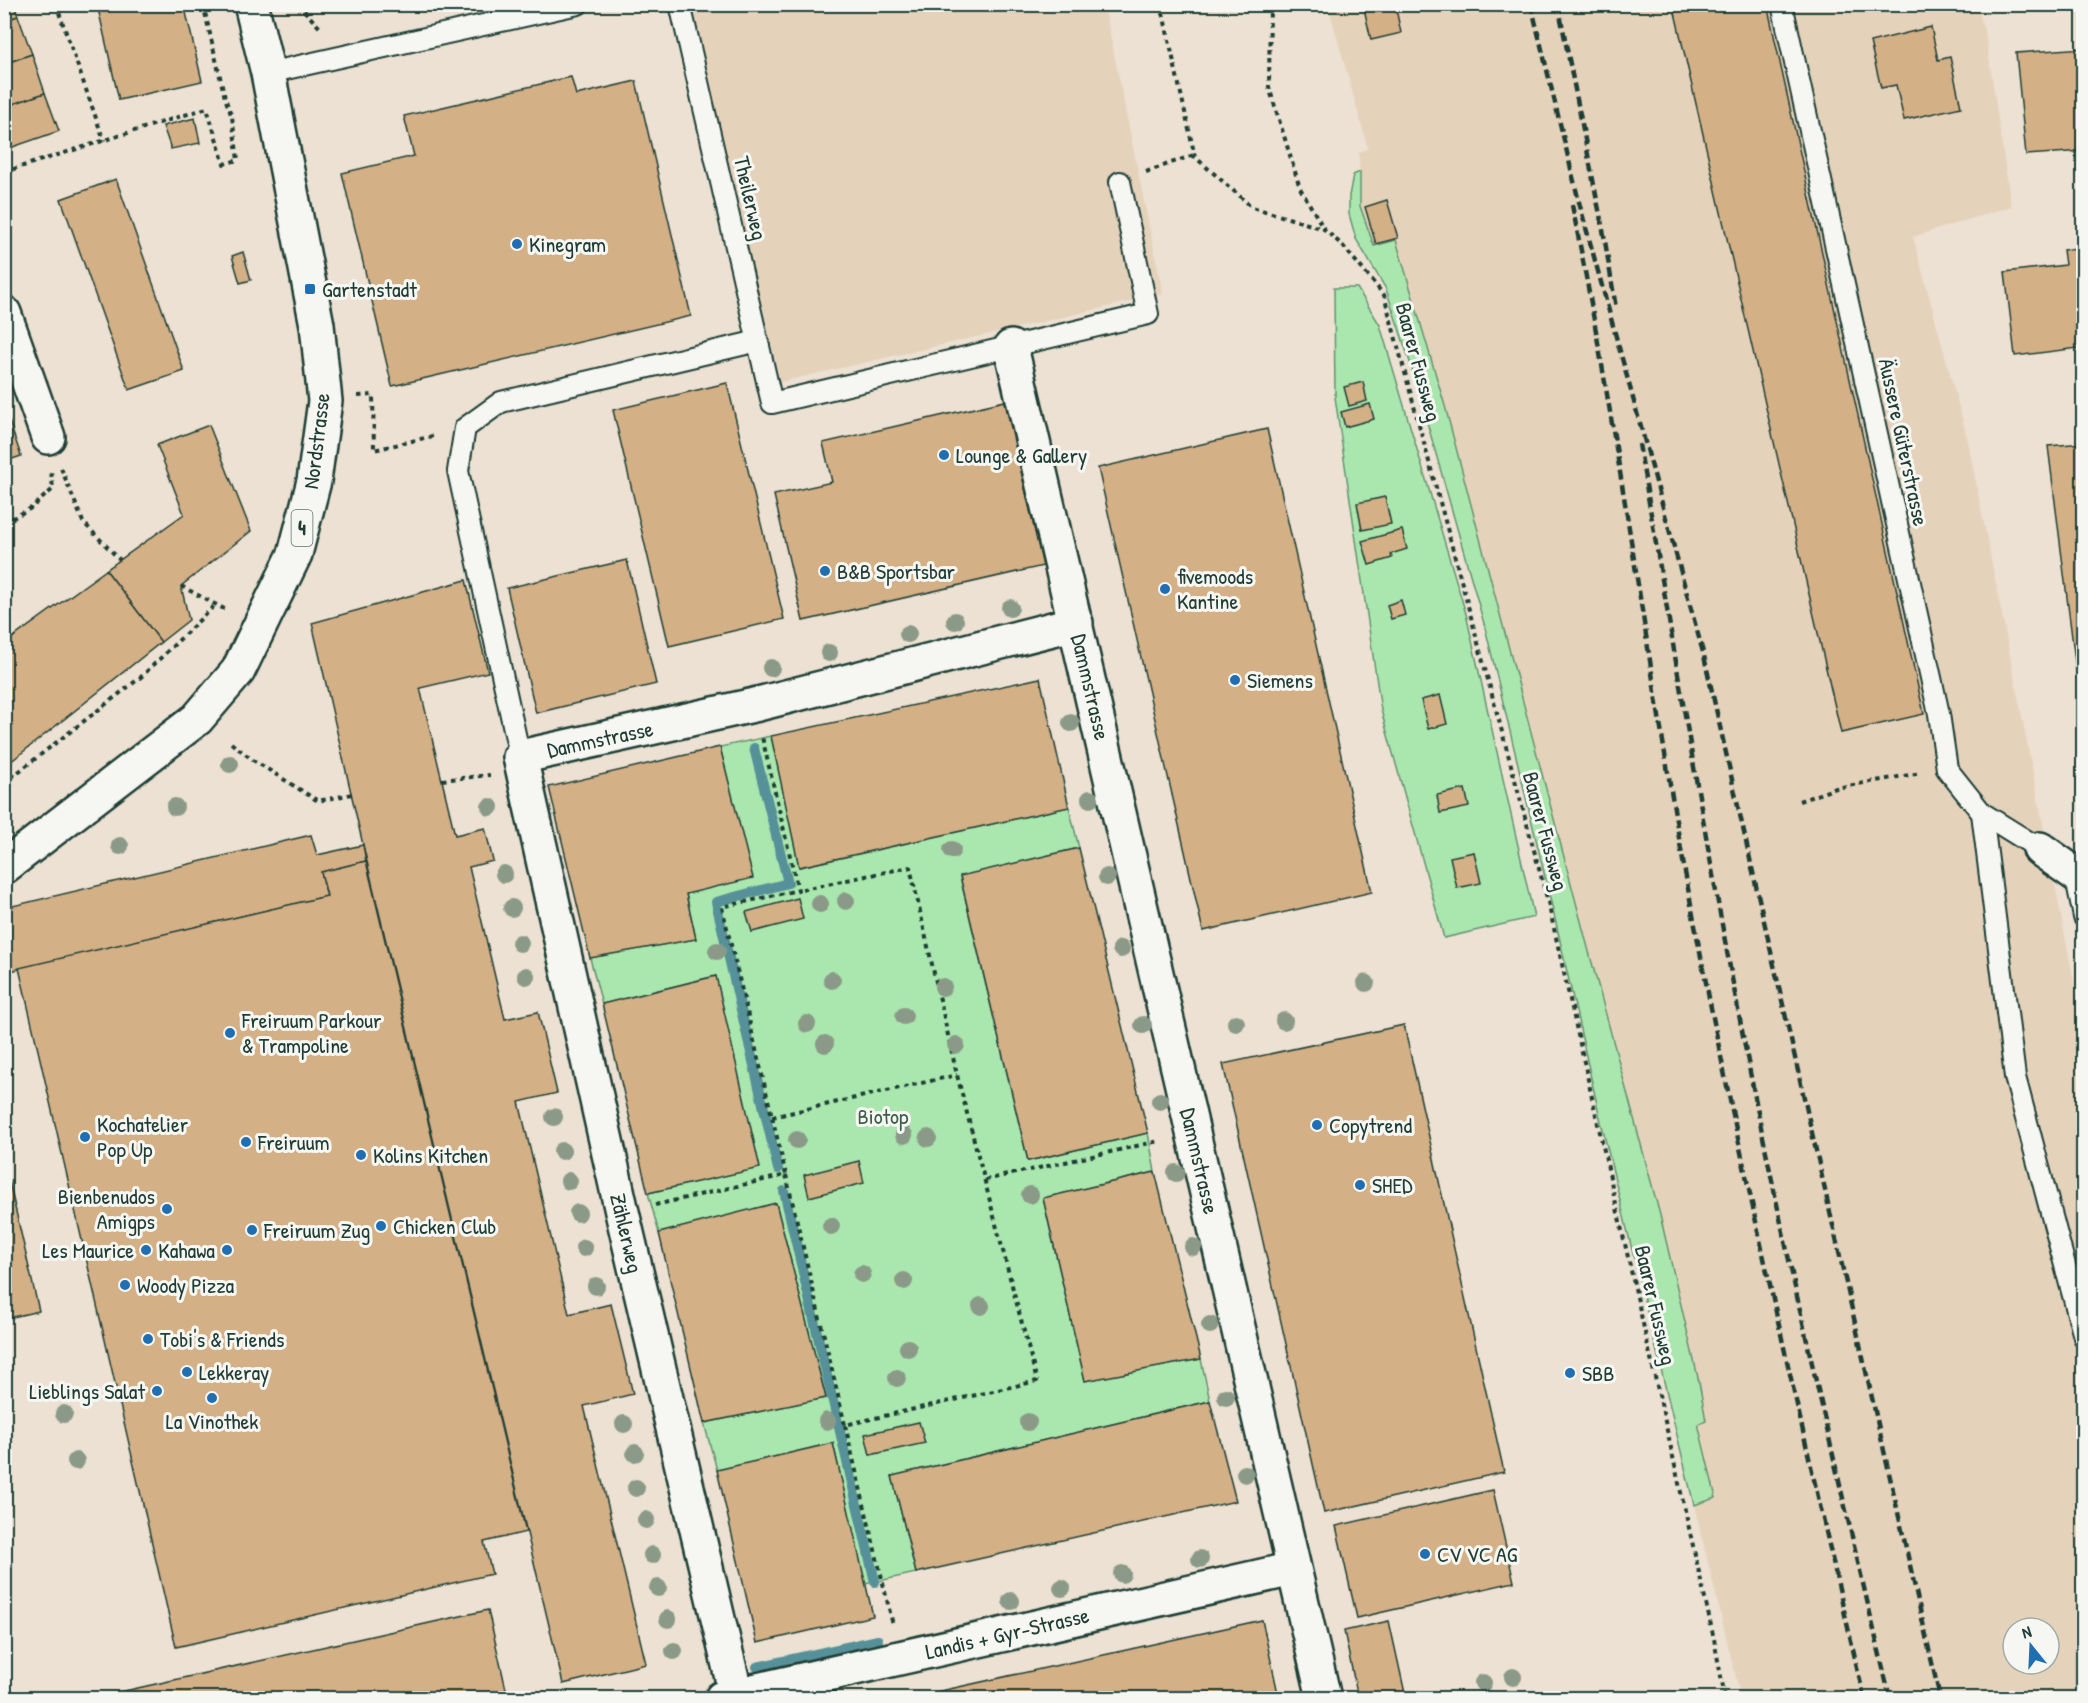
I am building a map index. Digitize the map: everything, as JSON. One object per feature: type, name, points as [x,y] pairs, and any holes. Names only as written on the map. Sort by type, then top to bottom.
[{"type":"street","name":"Nordstrasse","points":[[4,867],[197,718],[238,671],[295,554],[314,482],[325,401],[317,325],[268,73],[251,4]]},
{"type":"street","points":[[4,313],[48,437]]},
{"type":"street","name":"Dammstrasse","points":[[1011,347],[1324,1698]]},
{"type":"street","name":"Dammstrasse","points":[[521,763],[1076,623]]},
{"type":"street","name":"Zählerweg","points":[[521,763],[729,1697]]},
{"type":"street","points":[[2040,849],[2081,874]]},
{"type":"street","name":"Landis + Gyr-Strasse","points":[[729,1697],[1293,1569]]},
{"type":"lane","points":[[268,73],[578,4]]},
{"type":"lane","name":"Theilerweg","points":[[680,4],[772,403],[1011,347]]},
{"type":"lane","name":"Äussere Güterstrasse","points":[[1782,4],[1939,714],[1947,769]]},
{"type":"lane","points":[[1011,347],[1148,314],[1120,182]]},
{"type":"lane","points":[[521,763],[458,471],[465,428],[501,402],[759,341]]},
{"type":"lane","points":[[1947,769],[1982,813],[2040,849]]},
{"type":"lane","points":[[1982,813],[2015,1077],[2084,1337]]},
{"type":"lane","points":[[2081,874],[2084,917]]},
{"type":"path","points":[[56,4],[104,141]]},
{"type":"path","points":[[4,172],[207,108],[224,164],[238,160],[232,117],[225,98],[203,4]]},
{"type":"path","points":[[298,4],[324,32]]},
{"type":"path","points":[[1161,4],[1194,155],[1252,207],[1324,228]]},
{"type":"path","name":"Baarer Fussweg","points":[[1269,4],[1269,87],[1300,188],[1324,228],[1343,246],[1384,294],[1548,902],[1714,1639],[1725,1698]]},
{"type":"path","points":[[1120,182],[1194,155]]},
{"type":"path","points":[[325,401],[373,395],[374,450],[465,428]]},
{"type":"path","points":[[4,523],[32,508],[53,489],[48,437]]},
{"type":"path","points":[[48,437],[83,522],[120,560]]},
{"type":"path","points":[[181,586],[228,611]]},
{"type":"path","points":[[4,783],[141,677],[216,604]]},
{"type":"path","points":[[754,705],[798,890]]},
{"type":"path","points":[[231,743],[253,760],[318,801],[352,794]]},
{"type":"path","points":[[442,780],[521,763]]},
{"type":"path","points":[[1799,801],[1836,788],[1947,769]]},
{"type":"path","points":[[845,1425],[1037,1381],[957,1075],[910,867],[722,907],[900,1657]]},
{"type":"path","points":[[772,1117],[957,1075]]},
{"type":"path","points":[[985,1180],[1194,1133]]},
{"type":"path","points":[[622,1212],[786,1174]]},
{"type":"shaded area","points":[[692,5],[1104,5],[1163,294],[780,382]]},
{"type":"shaded area","points":[[1328,5],[1977,5],[1986,38],[2011,206],[1913,237],[1967,437],[2083,1028],[2083,1698],[1741,1698],[1694,1505],[1716,1497],[1698,1423],[1706,1421],[1699,1382],[1660,1215],[1445,406],[1396,241],[1374,246],[1360,206],[1359,153],[1368,148]]},
{"type":"green space","points":[[1360,172],[1360,206],[1374,246],[1396,240],[1445,406],[1660,1215],[1699,1382],[1706,1421],[1698,1424],[1716,1498],[1694,1505],[1485,627],[1410,362],[1386,289],[1356,239],[1349,214],[1349,196],[1353,175]]},
{"type":"green space","points":[[1334,288],[1357,288],[1380,325],[1466,614],[1534,917],[1444,938],[1381,710],[1335,397]]},
{"type":"green space","name":"Biotop","points":[[771,736],[800,867],[1069,807],[1079,848],[960,877],[1028,1161],[1148,1133],[1155,1172],[1043,1198],[1085,1381],[1201,1359],[1210,1401],[892,1476],[916,1573],[865,1584],[833,1443],[717,1470],[704,1423],[826,1398],[776,1204],[659,1233],[648,1193],[759,1167],[715,976],[602,1004],[590,958],[696,939],[686,894],[752,877],[720,747]]},
{"type":"building","points":[[4,4],[14,4],[18,16],[4,21]]},
{"type":"building","points":[[97,4],[184,4],[202,81],[119,100]]},
{"type":"building","points":[[1363,4],[1395,4],[1401,33],[1371,40]]},
{"type":"building","points":[[1673,4],[1767,4],[1924,714],[1841,733]]},
{"type":"building","points":[[18,16],[32,54],[4,64],[4,21]]},
{"type":"building","points":[[1931,27],[1938,60],[1950,57],[1961,107],[1904,120],[1896,85],[1881,88],[1870,42]]},
{"type":"building","points":[[2084,48],[2084,151],[2026,155],[2016,53]]},
{"type":"building","points":[[32,54],[45,93],[4,107],[4,64]]},
{"type":"building","name":"Kinegram","points":[[571,77],[576,95],[636,81],[691,316],[392,386],[342,173],[414,156],[404,116]]},
{"type":"building","points":[[45,93],[59,131],[4,150],[4,107]]},
{"type":"building","points":[[195,118],[200,143],[171,149],[163,126]]},
{"type":"building","points":[[116,179],[184,371],[129,390],[61,199]]},
{"type":"building","points":[[1387,200],[1398,238],[1376,244],[1365,207]]},
{"type":"building","points":[[2084,247],[2084,366],[2080,367],[2078,348],[2015,356],[2005,272],[2065,265],[2063,250]]},
{"type":"building","points":[[243,252],[251,280],[240,283],[232,256]]},
{"type":"building","points":[[1363,382],[1367,401],[1349,406],[1344,387]]},
{"type":"building","points":[[727,383],[784,619],[669,646],[613,410]]},
{"type":"building","points":[[1005,401],[1043,566],[803,621],[774,495],[832,482],[823,443]]},
{"type":"building","points":[[1370,404],[1374,419],[1345,427],[1341,412]]},
{"type":"building","points":[[4,406],[9,421],[4,422]]},
{"type":"building","points":[[9,421],[21,456],[4,462],[4,422]]},
{"type":"building","points":[[209,425],[251,531],[181,586],[189,620],[161,642],[106,570],[184,514],[157,445]]},
{"type":"building","name":"Siemens","points":[[1267,429],[1372,892],[1203,931],[1098,468]]},
{"type":"building","points":[[2084,443],[2084,708],[2081,709],[2048,446]]},
{"type":"building","points":[[1385,497],[1391,524],[1362,530],[1357,503]]},
{"type":"building","points":[[1402,530],[1407,549],[1391,554],[1392,558],[1369,565],[1362,541]]},
{"type":"building","points":[[627,560],[656,684],[536,713],[507,588]]},
{"type":"building","points":[[106,570],[161,642],[4,767],[4,644]]},
{"type":"building","points":[[466,580],[488,672],[420,688],[455,835],[485,828],[493,861],[469,867],[505,1019],[538,1012],[557,1093],[519,1102],[569,1314],[611,1304],[633,1394],[584,1406],[646,1664],[563,1684],[312,623]]},
{"type":"building","points":[[1401,600],[1405,615],[1391,619],[1387,605]]},
{"type":"building","points":[[1040,678],[1069,807],[799,867],[771,736]]},
{"type":"building","points":[[1440,695],[1447,724],[1428,729],[1421,700]]},
{"type":"building","points":[[720,747],[753,878],[686,894],[696,939],[590,958],[549,787]]},
{"type":"building","points":[[1465,789],[1469,807],[1440,813],[1437,795]]},
{"type":"building","points":[[311,835],[317,855],[363,845],[366,861],[321,872],[327,896],[10,971],[4,941],[4,908]]},
{"type":"building","points":[[1079,848],[1148,1133],[1028,1161],[960,876]]},
{"type":"building","points":[[1474,852],[1481,883],[1457,888],[1450,857]]},
{"type":"building","name":"Freiruum","points":[[366,861],[526,1532],[484,1542],[492,1574],[176,1647],[19,968],[327,896],[321,872]]},
{"type":"building","points":[[798,898],[803,919],[752,932],[746,912]]},
{"type":"building","points":[[716,976],[760,1168],[648,1193],[602,1004]]},
{"type":"building","points":[[1404,1025],[1504,1472],[1324,1513],[1223,1064]]},
{"type":"building","points":[[859,1161],[864,1183],[809,1197],[804,1175]]},
{"type":"building","points":[[1155,1172],[1201,1359],[1085,1381],[1043,1198]]},
{"type":"building","points":[[8,1177],[39,1311],[4,1319],[4,1178]]},
{"type":"building","points":[[776,1203],[826,1398],[704,1423],[659,1233]]},
{"type":"building","points":[[1210,1401],[1236,1501],[916,1573],[892,1476]]},
{"type":"building","points":[[919,1422],[925,1443],[870,1455],[865,1434]]},
{"type":"building","points":[[833,1443],[873,1616],[757,1643],[717,1470]]},
{"type":"building","name":"CV VC AG","points":[[1493,1490],[1514,1582],[1357,1618],[1336,1526]]},
{"type":"building","points":[[488,1610],[508,1698],[93,1698]]},
{"type":"building","points":[[1262,1620],[1279,1698],[909,1698]]},
{"type":"building","points":[[1389,1621],[1406,1698],[1358,1698],[1344,1631]]},
{"type":"waterway","points":[[754,748],[788,883],[716,902],[778,1169]]},
{"type":"waterway","points":[[784,1191],[875,1582]]},
{"type":"waterway","points":[[757,1667],[878,1640]]},
{"type":"railway","points":[[1531,4],[1580,206],[1704,656],[1940,1698]]},
{"type":"railway","points":[[1558,4],[1604,235],[1616,308]]},
{"type":"railway","points":[[1572,205],[1603,368],[1669,779],[1703,966],[1769,1281],[1864,1698]]},
{"type":"railway","points":[[1639,444],[1726,948],[1774,1190],[1890,1698]]},
{"type":"place","name":"Kinegram","points":[[517,244]]},
{"type":"place","name":"Gartenstadt","points":[[310,289]]},
{"type":"place","name":"Lounge & Gallery","points":[[944,455]]},
{"type":"place","name":"B&B Sportsbar","points":[[825,571]]},
{"type":"place","name":"fivemoods Kantine","points":[[1165,589]]},
{"type":"place","name":"Siemens","points":[[1235,680]]},
{"type":"place","name":"Freiruum Parkour & Trampoline","points":[[230,1033]]},
{"type":"place","name":"Copytrend","points":[[1317,1125]]},
{"type":"place","name":"Kochatelier Pop Up","points":[[85,1137]]},
{"type":"place","name":"Freiruum","points":[[246,1142]]},
{"type":"place","name":"Kolins Kitchen","points":[[361,1155]]},
{"type":"place","name":"SHED","points":[[1360,1185]]},
{"type":"place","name":"Bienbenudos Amigps","points":[[167,1209]]},
{"type":"place","name":"Chicken Club","points":[[381,1226]]},
{"type":"place","name":"Freiruum Zug","points":[[252,1230]]},
{"type":"place","name":"Les Maurice","points":[[146,1250]]},
{"type":"place","name":"Kahawa","points":[[227,1250]]},
{"type":"place","name":"Woody Pizza","points":[[125,1285]]},
{"type":"place","name":"Tobi's & Friends","points":[[148,1339]]},
{"type":"place","name":"Lekkeray","points":[[187,1372]]},
{"type":"place","name":"SBB","points":[[1570,1373]]},
{"type":"place","name":"Lieblings Salat","points":[[157,1391]]},
{"type":"place","name":"La Vinothek","points":[[212,1398]]},
{"type":"place","name":"CV VC AG","points":[[1425,1554]]}]
